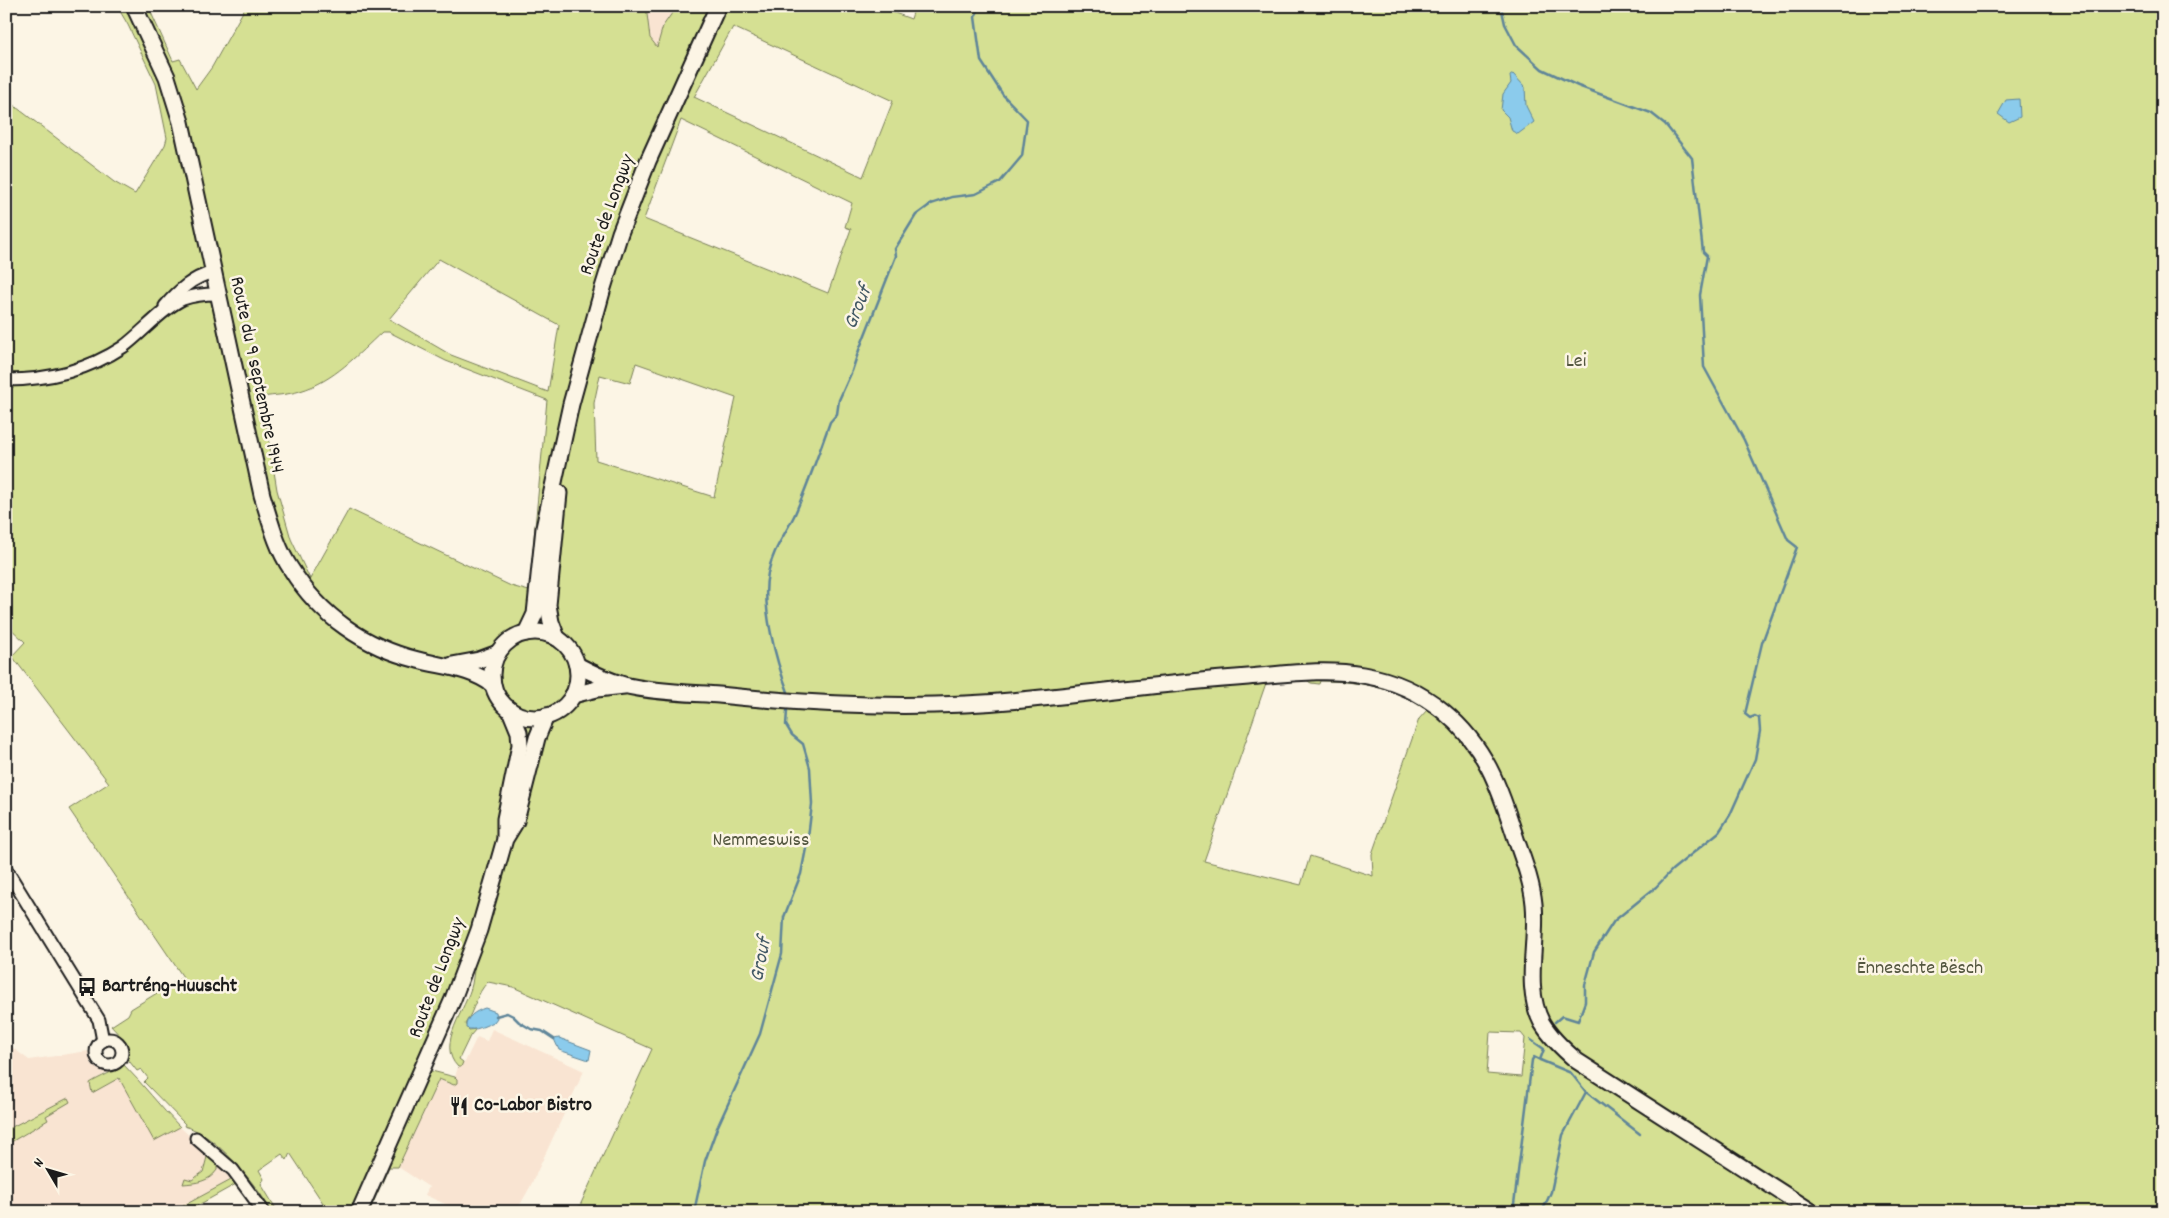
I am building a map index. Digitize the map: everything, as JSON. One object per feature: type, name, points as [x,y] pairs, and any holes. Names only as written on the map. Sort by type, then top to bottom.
[{"type":"main road","name":"Route du 9 septembre 1944","points":[[134,6],[167,77],[181,122],[212,272],[262,495],[275,537],[290,568],[308,593],[329,616],[350,632],[374,645],[397,654],[419,661],[448,666]]},
{"type":"main road","name":"Route de Longwy","points":[[526,633],[535,614],[544,528],[561,447],[591,326],[620,233],[648,161],[718,6]]},
{"type":"main road","name":"Route de Longwy","points":[[557,638],[551,622],[548,605],[557,530],[561,447]]},
{"type":"main road","points":[[573,696],[578,675],[577,665],[566,645],[557,638],[548,634],[526,633],[515,637],[505,644],[498,653],[494,663],[493,685],[500,699],[510,710],[527,717],[546,716],[561,708],[573,696],[597,689],[628,686],[769,701],[880,706],[1028,700],[1171,683],[1315,672],[1362,675],[1403,686],[1423,697],[1453,720],[1475,743],[1495,777],[1528,874],[1534,900],[1535,924],[1532,994],[1543,1024],[1551,1036],[1577,1061],[1812,1212]]},
{"type":"main road","points":[[448,666],[479,660],[498,653]]},
{"type":"main road","points":[[577,665],[598,676],[628,686]]},
{"type":"main road","points":[[448,666],[475,674],[493,685]]},
{"type":"main road","name":"Route de Longwy","points":[[359,1212],[453,1000],[482,920],[505,838],[505,819],[520,745],[519,732],[510,710]]},
{"type":"main road","name":"Route de Longwy","points":[[505,838],[516,821],[537,738],[546,716]]},
{"type":"street","points":[[145,330],[180,290],[198,277],[212,272]]},
{"type":"street","points":[[6,380],[44,378],[80,368],[123,347],[182,300],[197,295],[217,294]]},
{"type":"street","points":[[6,869],[99,1020],[102,1041]]},
{"type":"street","points":[[196,1138],[237,1174],[264,1212]]},
{"type":"shaded area","points":[[646,6],[677,6],[663,26],[657,48],[650,38]]},
{"type":"shaded area","points":[[492,1029],[584,1071],[530,1187],[516,1212],[463,1212],[425,1195],[429,1187],[398,1167],[439,1079],[453,1085],[457,1079],[455,1077],[458,1067],[461,1067],[463,1062],[465,1062],[477,1037],[487,1041]]},
{"type":"shaded area","points":[[9,1045],[29,1060],[88,1051],[91,1063],[99,1070],[108,1072],[90,1083],[92,1093],[119,1078],[154,1140],[180,1127],[217,1161],[233,1179],[172,1212],[6,1212],[6,1145],[48,1120],[46,1116],[68,1098],[6,1130],[6,1069],[11,1066],[6,1062],[6,1048]]},
{"type":"green space","points":[[117,6],[148,6],[173,61],[180,59],[196,89],[212,67],[246,6],[646,6],[650,38],[657,47],[663,26],[677,6],[876,6],[911,19],[915,6],[2163,6],[2163,1212],[577,1212],[652,1049],[513,987],[488,982],[481,991],[465,1024],[469,1030],[476,1029],[470,1036],[459,1059],[463,1062],[461,1067],[458,1067],[452,1058],[450,1048],[451,1037],[472,984],[478,933],[424,1069],[455,1077],[457,1083],[454,1085],[439,1079],[398,1167],[389,1167],[369,1212],[321,1212],[323,1203],[290,1153],[287,1160],[282,1154],[259,1170],[264,1179],[261,1184],[278,1212],[272,1212],[256,1188],[234,1161],[209,1138],[184,1126],[185,1124],[144,1082],[148,1078],[141,1069],[137,1071],[126,1057],[125,1044],[111,1026],[128,1015],[131,1009],[183,977],[69,809],[109,783],[12,656],[25,642],[6,624],[6,112],[12,104],[114,182],[135,194],[165,145],[167,138],[156,84]],"holes":[[[733,27],[893,101],[863,177],[694,97]],[[681,120],[852,203],[845,227],[851,229],[828,293],[644,219]],[[439,259],[559,325],[548,392],[451,355],[389,319]],[[213,272],[217,294],[197,295],[180,290]],[[382,332],[389,332],[446,361],[547,400],[529,591],[511,586],[349,509],[310,579],[291,539],[277,490],[262,397],[291,393],[312,387],[334,374]],[[636,363],[736,398],[714,497],[596,460],[594,403],[600,375],[630,383]],[[1306,680],[1319,684],[1320,681],[1361,684],[1381,688],[1403,696],[1427,710],[1419,719],[1372,854],[1373,876],[1310,856],[1301,885],[1204,861],[1266,683]],[[1490,1032],[1521,1033],[1525,1038],[1521,1077],[1487,1074]]]},
{"type":"green space","points":[[123,1064],[180,1127],[154,1141],[119,1078],[92,1093],[90,1083]]},
{"type":"green space","points":[[68,1098],[70,1102],[46,1116],[48,1120],[6,1145],[6,1130]]},
{"type":"green space","points":[[193,1142],[217,1161],[217,1170],[206,1179],[183,1184],[185,1178],[192,1180],[203,1172],[207,1157]]},
{"type":"green space","points":[[233,1179],[238,1182],[186,1212],[172,1212]]},
{"type":"water","points":[[1513,74],[1525,87],[1526,106],[1534,122],[1518,134],[1512,131],[1508,117],[1501,110],[1503,94],[1511,83],[1510,76]]},
{"type":"water","points":[[2019,99],[2020,117],[2009,122],[1998,114],[2006,100]]},
{"type":"water","points":[[485,1008],[496,1012],[497,1018],[494,1022],[477,1029],[466,1028],[469,1018]]},
{"type":"water","points":[[559,1038],[591,1050],[589,1060],[559,1050],[554,1039]]},
{"type":"waterway","name":"Grouf","points":[[788,692],[779,665],[768,617],[766,586],[770,564],[800,503],[830,422],[837,414],[839,400],[896,256],[895,249],[916,215],[931,204],[952,197],[976,194],[1000,182],[1022,156],[1027,120],[1003,95],[981,61],[975,17],[980,6]]},
{"type":"waterway","points":[[1501,6],[1505,24],[1516,45],[1542,69],[1578,86],[1651,113],[1665,124],[1692,158],[1703,252],[1707,256],[1700,295],[1704,367],[1744,440],[1788,540],[1797,547],[1762,643],[1745,714],[1750,718],[1755,716],[1759,718],[1760,731],[1755,759],[1730,815],[1719,832],[1614,921],[1594,952],[1585,985],[1585,1002],[1578,1021],[1562,1016],[1555,1022]]},
{"type":"waterway","name":"Grouf","points":[[694,1212],[705,1161],[717,1128],[760,1034],[782,954],[784,917],[801,874],[808,838],[812,804],[810,768],[803,744],[792,735],[786,725],[787,711]]},
{"type":"waterway","points":[[496,1016],[507,1013],[531,1029],[542,1031],[554,1039]]},
{"type":"waterway","points":[[1513,1212],[1532,1060],[1534,1057],[1540,1060],[1544,1049],[1531,1040]]},
{"type":"waterway","points":[[1540,1060],[1571,1073],[1586,1092],[1563,1135],[1551,1192],[1542,1212]]},
{"type":"waterway","points":[[1586,1092],[1640,1134]]},
{"type":"place","name":"Bartréng-Huuscht","points":[[87,987]]},
{"type":"place","name":"Co-Labor Bistro","points":[[459,1106]]},
{"type":"park label","name":"Lei","points":[[1576,362]]},
{"type":"park label","name":"Nemmeswiss","points":[[761,841]]},
{"type":"park label","name":"Ënneschte Bësch","points":[[1920,969]]}]
